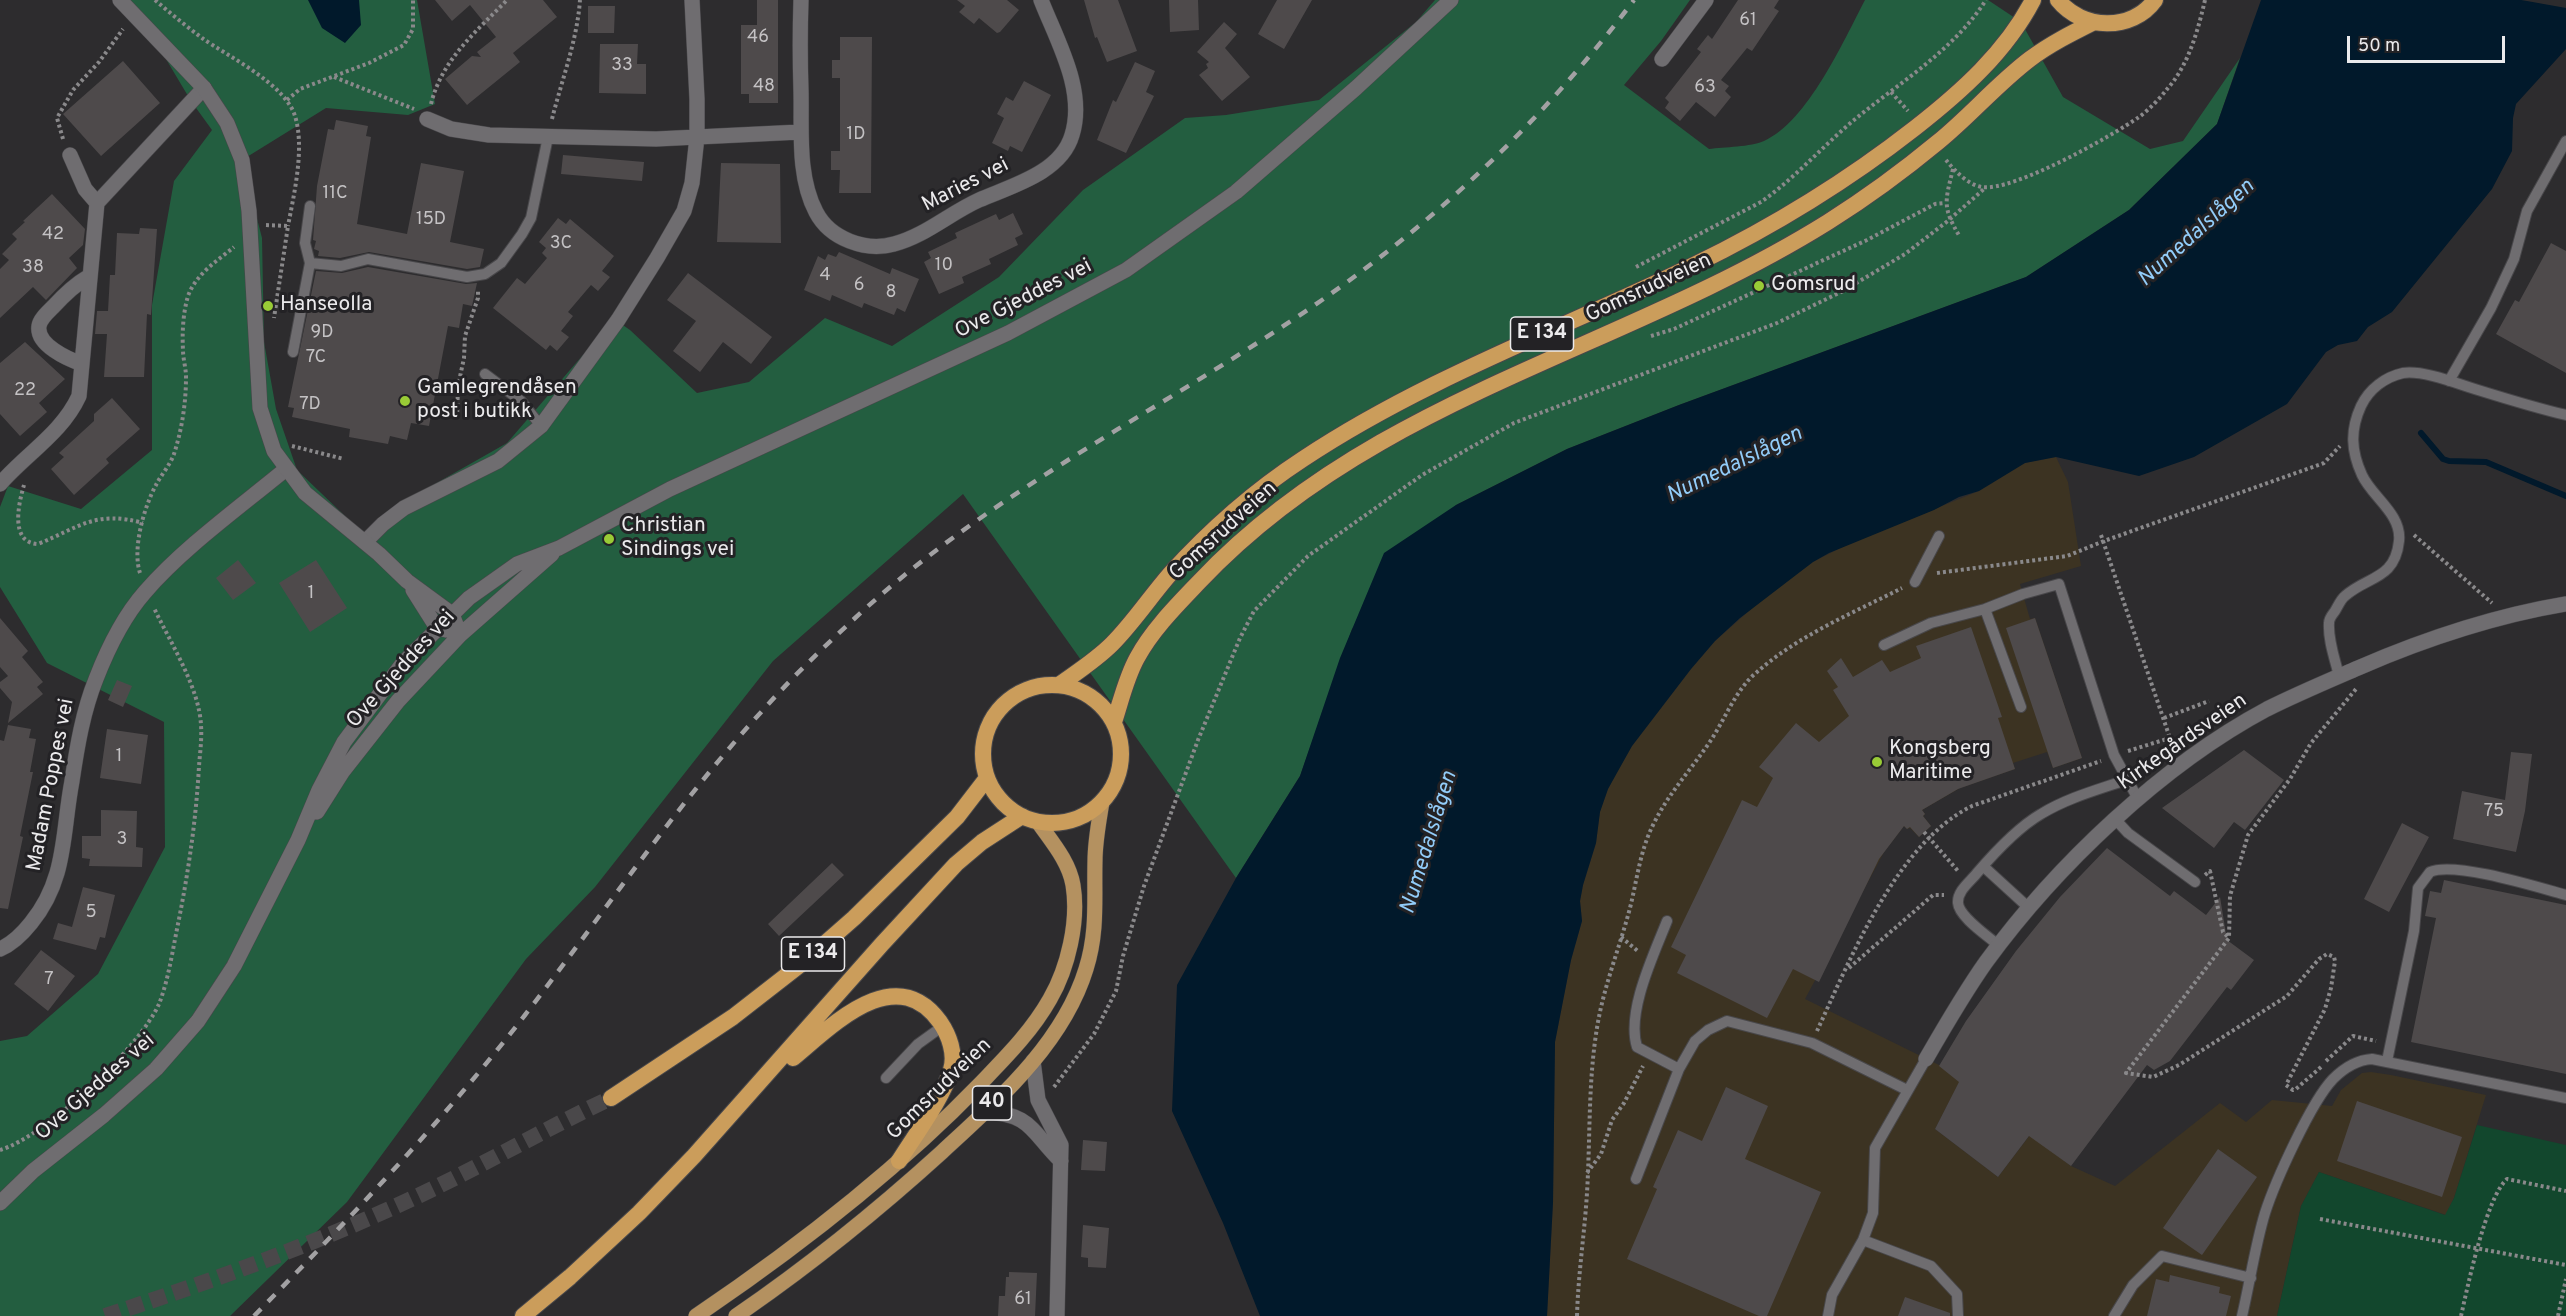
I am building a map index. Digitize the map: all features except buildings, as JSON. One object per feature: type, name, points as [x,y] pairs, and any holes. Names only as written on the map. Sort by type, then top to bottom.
[{"type":"highway","name":"Gomsrudveien","points":[[1059,685],[1112,644],[1172,573],[1214,530],[1299,461],[1348,430],[1427,387],[1695,265],[1817,198],[1896,143],[1949,100],[2010,40],[2033,0]]},
{"type":"highway","name":"E 134","points":[[2058,0],[2075,15],[2094,22],[2110,24],[2125,21],[2140,14],[2156,0]]},
{"type":"highway","name":"Gomsrudveien","points":[[1114,722],[1132,669],[1152,635],[1178,604],[1227,554],[1270,516],[1309,486],[1364,450],[1433,412],[1689,296],[1749,266],[1827,222],[1881,186],[1931,148],[2032,58],[2094,22]]},
{"type":"highway","points":[[1040,685],[1074,688],[1091,696],[1105,708],[1114,722],[1121,746],[1121,763],[1116,780],[1102,802],[1088,813],[1056,823],[1038,822],[1022,816],[1001,801],[987,778],[983,762],[988,727],[997,712],[1023,691],[1040,685]]},
{"type":"highway","name":"E 134","points":[[611,1098],[733,1017],[805,961],[854,918],[957,817],[987,778]]},
{"type":"highway","name":"E 134","points":[[524,1316],[639,1213],[756,1089],[882,944],[956,864],[982,842],[1022,816]]},
{"type":"highway","name":"E 134","points":[[756,1089],[852,1010],[867,1002],[899,997],[917,1001],[933,1013],[943,1026],[952,1050],[952,1067],[945,1086],[899,1161]]},
{"type":"main road","name":"40","points":[[736,1316],[789,1279],[866,1219],[983,1112],[1033,1061],[1071,1008],[1086,969],[1094,931],[1095,849],[1102,802]]},
{"type":"main road","name":"Gomsrudveien","points":[[696,1316],[813,1232],[899,1161],[951,1113],[1022,1040],[1051,998],[1069,945],[1074,896],[1070,873],[1038,822]]},
{"type":"street","points":[[365,542],[404,508],[498,461],[541,426],[618,320],[684,211],[692,183],[697,137],[692,0]]},
{"type":"street","name":"Maries vei","points":[[801,0],[800,132],[806,180],[816,213],[827,226],[857,244],[874,247],[912,238],[958,209],[1047,169],[1072,137],[1076,118],[1076,99],[1070,75],[1041,0]]},
{"type":"street","name":"Ove Gjeddes vei","points":[[0,1203],[47,1159],[104,1115],[156,1069],[198,1021],[234,966],[298,840],[319,790],[344,742],[403,663],[469,598],[517,564],[559,548],[670,489],[1008,333],[1126,270],[1236,192],[1356,88],[1451,0]]},
{"type":"street","points":[[1662,59],[1706,0]]},
{"type":"street","points":[[125,4],[204,88],[227,123],[242,160],[249,211],[260,408],[274,451],[305,492],[407,581],[452,614],[460,635]]},
{"type":"street","points":[[0,484],[58,429],[72,411],[79,396],[89,300],[88,277],[97,203],[204,88]]},
{"type":"street","points":[[427,119],[451,129],[489,135],[656,139],[800,132]]},
{"type":"street","points":[[70,154],[85,189],[97,203]]},
{"type":"street","points":[[82,364],[68,359],[47,344],[40,335],[39,327],[42,320],[72,286],[88,277]]},
{"type":"street","name":"Madam Poppes vei","points":[[0,949],[25,931],[53,891],[61,862],[71,782],[86,708],[110,644],[146,591],[201,539],[286,469]]},
{"type":"street","name":"Ove Gjeddes vei","points":[[298,840],[361,746],[398,701],[460,635],[559,548]]},
{"type":"street","points":[[407,581],[437,628],[460,635]]},
{"type":"street","name":"Kirkegårdsveien","points":[[1926,1059],[1971,983],[1998,945],[2029,908],[2082,850],[2167,776],[2234,729],[2266,710],[2339,676],[2443,634],[2506,615],[2566,604]]},
{"type":"street","points":[[1033,1061],[1034,1082],[1040,1104],[1061,1145],[1058,1316]]},
{"type":"street","points":[[983,1112],[1001,1112],[1024,1121],[1060,1161]]},
{"type":"lane","points":[[310,263],[341,266],[368,259],[467,278],[478,276],[501,263],[531,218],[548,137]]},
{"type":"lane","points":[[2449,381],[2495,298],[2514,259],[2527,211],[2566,141]]},
{"type":"lane","points":[[293,352],[310,263],[305,243],[310,206]]},
{"type":"lane","points":[[2339,676],[2330,642],[2329,620],[2344,596],[2377,578],[2395,560],[2400,540],[2398,525],[2363,478],[2354,456],[2352,436],[2365,398],[2378,384],[2403,373],[2415,373],[2566,415]]},
{"type":"lane","points":[[485,374],[521,400],[541,426]]},
{"type":"lane","points":[[1915,582],[1939,536]]},
{"type":"lane","points":[[1884,645],[1931,623],[1985,609],[2023,594],[2059,584],[2114,756],[2138,799]]},
{"type":"lane","points":[[1985,609],[2021,707]]},
{"type":"lane","points":[[1998,945],[1963,915],[1958,905],[1959,894],[1983,866],[2028,822],[2081,795],[2126,780]]},
{"type":"lane","points":[[2115,819],[2128,833],[2195,882]]},
{"type":"lane","points":[[1983,866],[2029,908]]},
{"type":"lane","points":[[2387,1061],[2414,931],[2418,888],[2430,872],[2447,868],[2469,871],[2566,895]]},
{"type":"lane","points":[[1667,921],[1651,962],[1635,1017],[1633,1034],[1637,1047],[1679,1069]]},
{"type":"lane","points":[[1636,1179],[1679,1069],[1695,1041],[1708,1030],[1726,1021],[1812,1043],[1907,1090]]},
{"type":"lane","points":[[886,1078],[918,1044],[943,1026]]},
{"type":"lane","points":[[1828,1316],[1832,1295],[1863,1240],[1872,1213],[1875,1148],[1926,1059]]},
{"type":"lane","points":[[2242,1316],[2271,1196],[2315,1105],[2332,1080],[2348,1067],[2361,1060],[2387,1061],[2566,1098]]},
{"type":"lane","points":[[1863,1240],[1931,1266],[1957,1294],[1958,1316]]},
{"type":"lane","points":[[2114,1316],[2133,1285],[2163,1256],[2251,1278]]},
{"type":"path","points":[[155,0],[199,36],[273,84],[287,100],[295,116],[298,137],[296,182],[288,226]]},
{"type":"path","points":[[287,100],[300,89],[334,77],[404,45],[413,29],[413,0]]},
{"type":"path","points":[[334,77],[390,101],[410,106],[427,119],[435,86],[447,63],[507,0]]},
{"type":"path","points":[[548,137],[560,86],[571,54],[580,0]]},
{"type":"path","points":[[1636,267],[1761,202],[1779,189],[1854,120],[1962,32],[1986,0]]},
{"type":"path","points":[[1946,160],[1953,169],[1973,185],[1984,188],[2013,182],[2085,149],[2141,116],[2170,87],[2185,62],[2199,27],[2205,0]]},
{"type":"path","points":[[70,154],[57,118],[73,90],[99,62],[125,4]]},
{"type":"path","points":[[1891,92],[1908,111]]},
{"type":"path","points":[[1953,169],[1945,203],[1949,220],[1960,237]]},
{"type":"path","points":[[1040,1104],[1095,1034],[1116,991],[1123,956],[1144,886],[1198,740],[1240,638],[1254,611],[1308,556],[1422,475],[1514,423],[1778,323],[1843,291],[1905,254],[1949,220],[1984,188]]},
{"type":"path","points":[[1646,337],[1674,329],[1867,240],[1935,204],[1945,203]]},
{"type":"path","points":[[0,1150],[20,1141],[74,1101],[129,1048],[147,1026],[159,1004],[166,980],[187,878],[198,788],[201,724],[192,686],[146,591],[136,563],[143,522],[154,488],[173,456],[184,414],[186,375],[183,332],[188,296],[195,282],[210,266],[237,245]]},
{"type":"path","points":[[457,418],[458,386],[464,358],[465,336],[478,298],[478,276]]},
{"type":"path","points":[[1577,1316],[1587,1174],[1589,1097],[1595,1040],[1611,967],[1652,826],[1664,803],[1703,752],[1750,679],[1783,652],[1806,638],[1915,582],[1940,572],[2067,556],[2324,463],[2352,436]]},
{"type":"path","points":[[33,451],[18,509],[18,526],[25,540],[38,544],[71,527],[97,519],[117,518],[143,522]]},
{"type":"path","points":[[2398,525],[2419,538],[2506,615]]},
{"type":"path","points":[[2101,535],[2176,756]]},
{"type":"path","points":[[2360,667],[2358,685],[2354,693],[2325,725],[2290,779],[2248,834],[2230,896],[2229,938],[2126,1073],[2153,1077],[2179,1065],[2287,996],[2327,954],[2335,961],[2328,999],[2321,1018],[2286,1085],[2293,1090],[2300,1087],[2353,1036],[2390,1046]]},
{"type":"path","points":[[2164,718],[2209,701]]},
{"type":"path","points":[[1812,1043],[1845,971],[1907,861],[1955,815],[1972,806],[2170,738]]},
{"type":"path","points":[[1924,832],[1969,883]]},
{"type":"path","points":[[2210,872],[2223,932],[2229,938]]},
{"type":"path","points":[[1845,971],[1933,895],[1959,894]]},
{"type":"path","points":[[1621,937],[1651,962]]},
{"type":"path","points":[[1587,1174],[1601,1154],[1612,1120],[1624,1103],[1648,1054]]},
{"type":"path","points":[[2461,1316],[2477,1250],[2498,1187],[2507,1179],[2566,1191]]},
{"type":"path","points":[[2320,1219],[2566,1265]]},
{"type":"path","points":[[2558,1316],[2566,1279]]},
{"type":"shaded area","points":[[2056,457],[2068,482],[2081,566],[2020,584],[2030,619],[2035,618],[2082,758],[2053,768],[2047,752],[2013,763],[2015,769],[1960,788],[1922,810],[1925,814],[1923,816],[1931,826],[1919,837],[1910,828],[1907,829],[1904,826],[1884,852],[1805,999],[1939,1065],[1960,1081],[1935,1129],[1998,1177],[2030,1135],[2071,1166],[2115,1186],[2220,1103],[2246,1122],[2272,1100],[2332,1106],[2341,1090],[2362,1073],[2391,1075],[2486,1095],[2454,1198],[2446,1215],[2319,1172],[2301,1206],[2277,1316],[1547,1316],[1553,1202],[1555,1042],[1571,960],[1582,921],[1580,901],[1596,843],[1600,811],[1618,769],[1632,746],[1715,641],[1766,596],[1813,562],[1848,544],[1979,491],[2025,463]]},
{"type":"green space","points":[[117,0],[417,0],[435,104],[408,115],[326,108],[242,160],[262,238],[264,342],[276,409],[297,470],[368,538],[405,501],[507,443],[614,319],[630,330],[697,393],[749,382],[825,318],[892,346],[999,277],[1083,190],[1185,118],[1226,115],[1319,100],[1416,22],[1435,0],[1690,0],[1661,41],[1624,85],[1709,149],[1759,143],[1780,131],[1795,116],[1823,79],[1865,0],[1988,0],[2021,22],[2063,97],[2150,149],[2183,141],[2240,58],[2217,124],[2129,210],[2026,277],[1679,405],[1567,449],[1456,505],[1352,629],[1300,776],[1236,878],[963,494],[773,661],[595,887],[526,959],[347,1202],[230,1316],[0,1316],[0,1041],[27,1036],[98,974],[165,847],[164,722],[47,663],[0,587],[0,507],[8,486],[81,509],[152,450],[152,305],[174,181],[212,130],[191,101],[157,44]]},
{"type":"green space","points":[[2477,1125],[2566,1145],[2566,1316],[2277,1316],[2301,1206],[2319,1172],[2445,1215],[2454,1198]]},
{"type":"water","points":[[308,0],[359,0],[361,25],[345,43],[322,28]]},
{"type":"water","name":"Numedalslågen","points":[[2261,0],[2566,0],[2566,49],[2516,104],[2513,118],[2512,151],[2492,189],[2392,312],[2368,327],[2357,341],[2338,345],[2326,352],[2287,404],[2194,457],[2139,476],[2056,457],[2025,463],[1979,491],[1959,497],[1813,562],[1740,618],[1715,641],[1691,669],[1632,746],[1608,789],[1600,812],[1596,843],[1583,885],[1580,901],[1582,921],[1571,960],[1555,1042],[1553,1202],[1547,1316],[1260,1316],[1223,1223],[1172,1111],[1177,985],[1236,878],[1300,776],[1340,658],[1384,553],[1456,505],[1567,449],[1679,405],[2026,277],[2129,210],[2217,124]]},
{"type":"pier","points":[[2521,0],[2566,0],[2566,8],[2527,1]]},
{"type":"waterway","points":[[2421,433],[2443,459],[2486,462],[2566,496]]},
{"type":"tunnel","points":[[105,1316],[264,1260],[382,1213],[611,1098]]},
{"type":"railway","points":[[254,1316],[360,1206],[461,1094],[525,1015],[700,783],[775,697],[826,645],[919,564],[974,523],[1089,447],[1265,338],[1322,300],[1409,234],[1450,199],[1528,124],[1565,84],[1634,0]]},
{"type":"place","name":"Gomsrud","points":[[1759,286]]},
{"type":"place","name":"Hanseolla","points":[[268,306]]},
{"type":"place","name":"Gamlegrendåsen post i butikk","points":[[405,401]]},
{"type":"place","name":"Christian Sindings vei","points":[[609,539]]},
{"type":"place","name":"Kongsberg Maritime","points":[[1877,762]]}]
